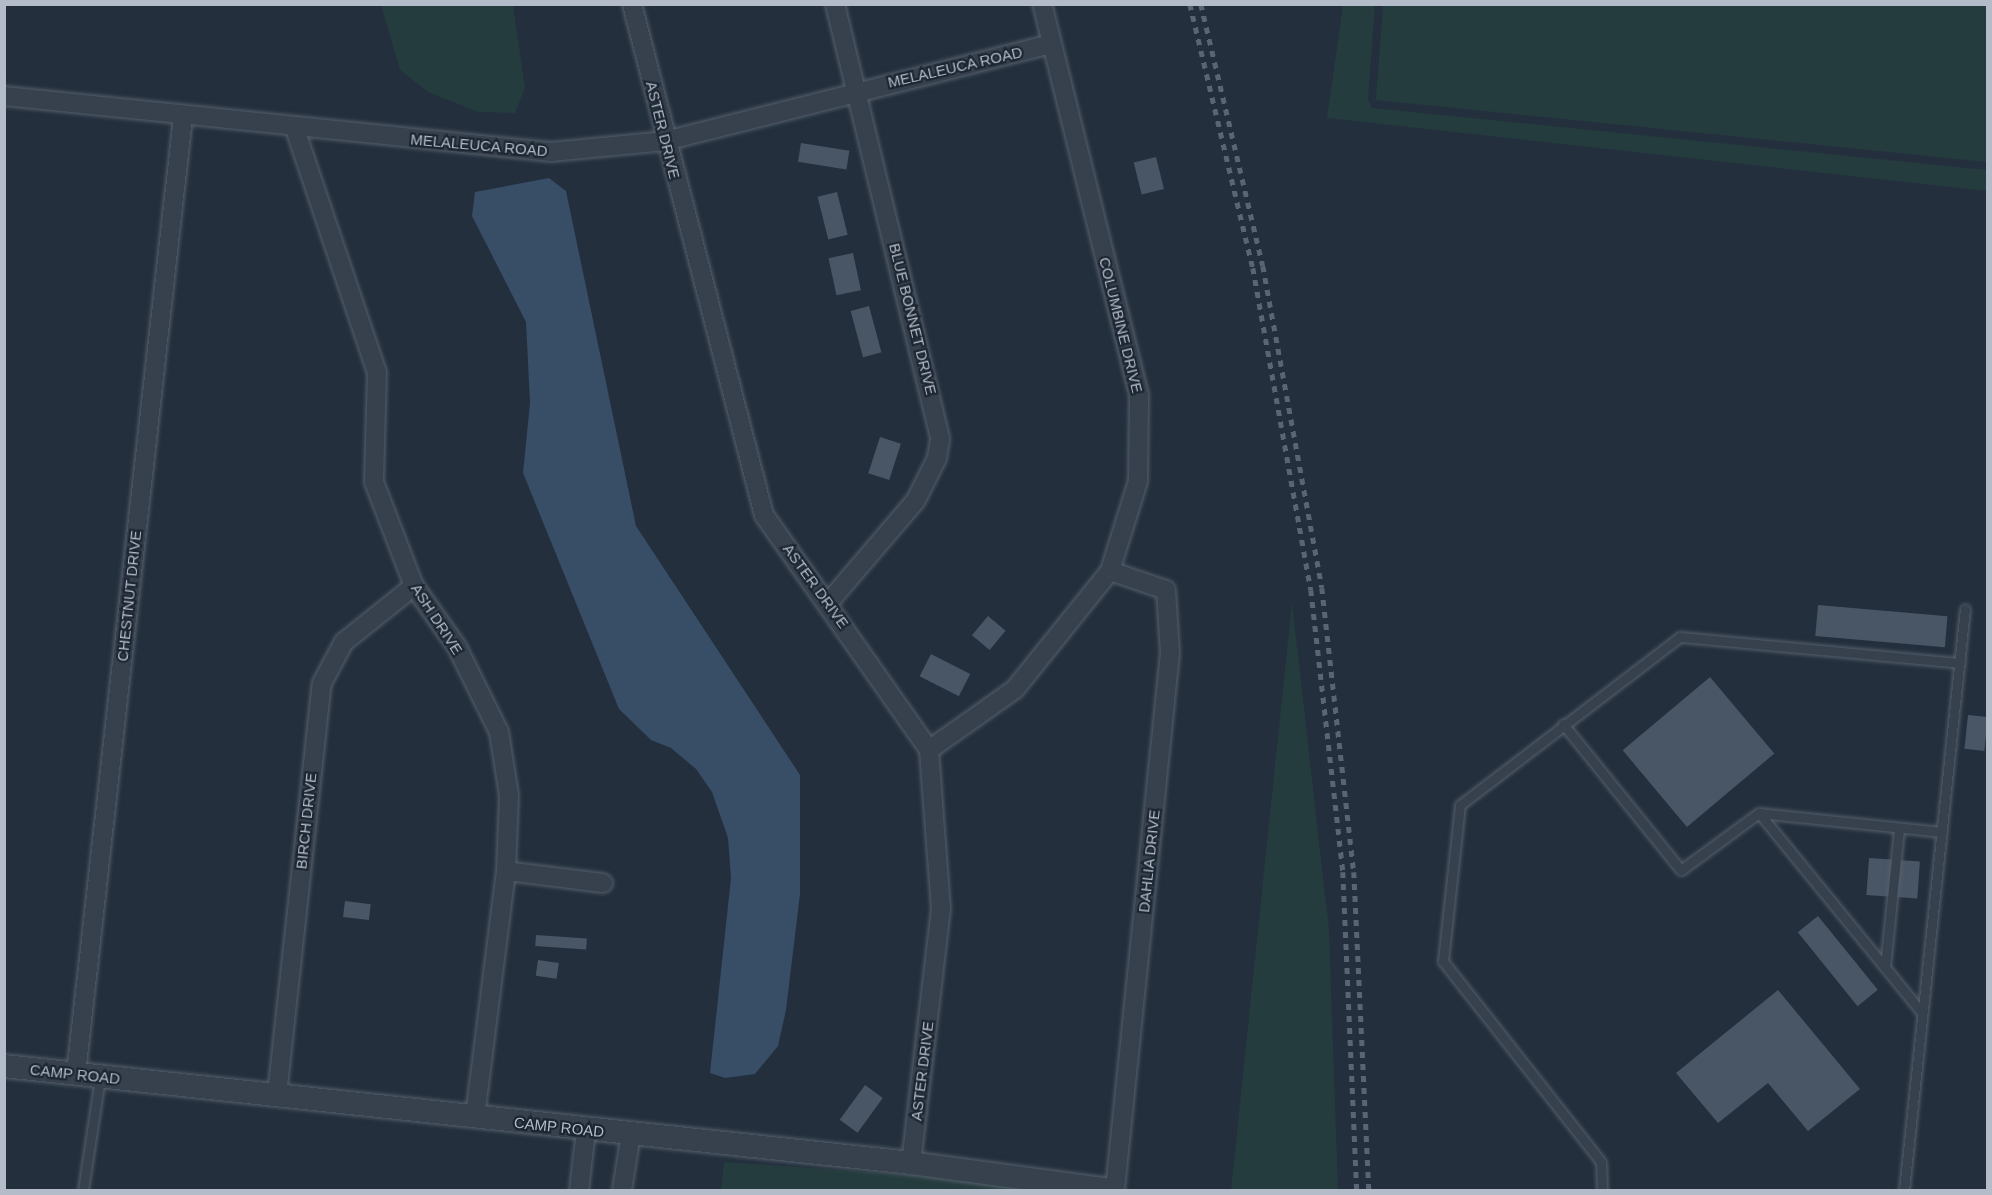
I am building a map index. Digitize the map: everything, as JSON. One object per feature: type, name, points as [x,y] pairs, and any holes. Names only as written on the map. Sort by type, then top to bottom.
[{"type":"street","name":"ASTER DRIVE","points":[[632,4],[665,141],[764,515],[829,602],[929,750],[941,908],[911,1163]]},
{"type":"street","name":"BLUE BONNET DRIVE","points":[[829,602],[915,500],[938,458],[940,438],[835,4]]},
{"type":"street","name":"COLUMBINE DRIVE","points":[[929,750],[1015,689],[1110,571],[1138,481],[1139,395],[1042,4]]},
{"type":"street","name":"MELALEUCA ROAD","points":[[4,96],[295,129],[551,152],[665,141],[856,90],[1051,44]]},
{"type":"street","name":"CHESTNUT DRIVE","points":[[76,1074],[183,117]]},
{"type":"street","name":"ASH DRIVE","points":[[295,129],[378,372],[374,482],[414,586],[457,647],[499,732],[508,796],[506,871],[475,1118]]},
{"type":"street","name":"DAHLIA DRIVE","points":[[1110,571],[1166,590],[1170,653],[1114,1191]]},
{"type":"street","name":"BIRCH DRIVE","points":[[277,1095],[322,683],[344,642],[414,586]]},
{"type":"street","points":[[506,871],[603,883]]},
{"type":"street","name":"CAMP ROAD","points":[[4,1066],[911,1163],[1114,1191]]},
{"type":"street","points":[[579,1191],[586,1130]]},
{"type":"street","points":[[622,1191],[631,1134]]},
{"type":"lane","points":[[1904,1191],[1965,609]]},
{"type":"lane","points":[[1602,1191],[1601,1162],[1443,961],[1460,805],[1563,724],[1680,637],[1960,663]]},
{"type":"lane","points":[[1563,724],[1681,870],[1759,813],[1942,832]]},
{"type":"lane","points":[[1759,813],[1922,1013]]},
{"type":"lane","points":[[1885,968],[1899,828]]},
{"type":"lane","points":[[83,1191],[100,1077]]},
{"type":"green space","points":[[381,5],[513,5],[525,88],[515,113],[478,112],[428,92],[400,70]]},
{"type":"green space","points":[[1343,5],[1375,5],[1368,100],[1372,108],[1987,170],[1987,191],[1327,118]]},
{"type":"green space","points":[[1383,5],[1987,5],[1987,162],[1376,100]]},
{"type":"green space","points":[[1292,602],[1329,930],[1338,1190],[1231,1190]]},
{"type":"green space","points":[[724,1162],[927,1176],[1037,1190],[721,1190]]},
{"type":"water","points":[[549,178],[566,191],[636,526],[800,775],[800,894],[786,1010],[778,1046],[755,1074],[725,1078],[710,1073],[731,878],[728,838],[712,792],[696,769],[671,748],[651,740],[619,709],[523,473],[530,403],[526,322],[472,216],[475,192]]},
{"type":"building","points":[[801,143],[849,151],[846,169],[798,162]]},
{"type":"building","points":[[1156,157],[1164,189],[1142,195],[1134,163]]},
{"type":"building","points":[[837,192],[848,235],[828,240],[818,197]]},
{"type":"building","points":[[853,253],[861,290],[836,295],[829,258]]},
{"type":"building","points":[[869,306],[881,352],[863,357],[851,311]]},
{"type":"building","points":[[880,437],[901,444],[889,480],[868,473]]},
{"type":"building","points":[[1818,605],[1948,616],[1945,647],[1815,636]]},
{"type":"building","points":[[988,616],[1006,631],[990,650],[972,635]]},
{"type":"building","points":[[931,654],[970,674],[959,696],[920,676]]},
{"type":"building","points":[[1710,677],[1774,754],[1687,827],[1623,750]]},
{"type":"building","points":[[1968,715],[1988,717],[1984,751],[1964,749]]},
{"type":"building","points":[[1869,858],[1920,862],[1917,898],[1866,895]]},
{"type":"building","points":[[345,901],[371,904],[369,920],[343,917]]},
{"type":"building","points":[[1818,916],[1878,990],[1858,1006],[1798,932]]},
{"type":"building","points":[[536,935],[587,939],[586,950],[535,946]]},
{"type":"building","points":[[538,960],[559,963],[557,979],[536,976]]},
{"type":"building","points":[[1778,990],[1860,1089],[1808,1131],[1768,1083],[1718,1123],[1676,1073]]},
{"type":"building","points":[[865,1085],[883,1098],[858,1133],[840,1120]]},
{"type":"railway","points":[[1190,4],[1253,268],[1311,590],[1343,872],[1357,1190]]},
{"type":"railway","points":[[1201,4],[1263,266],[1322,588],[1354,872],[1369,1190]]}]
